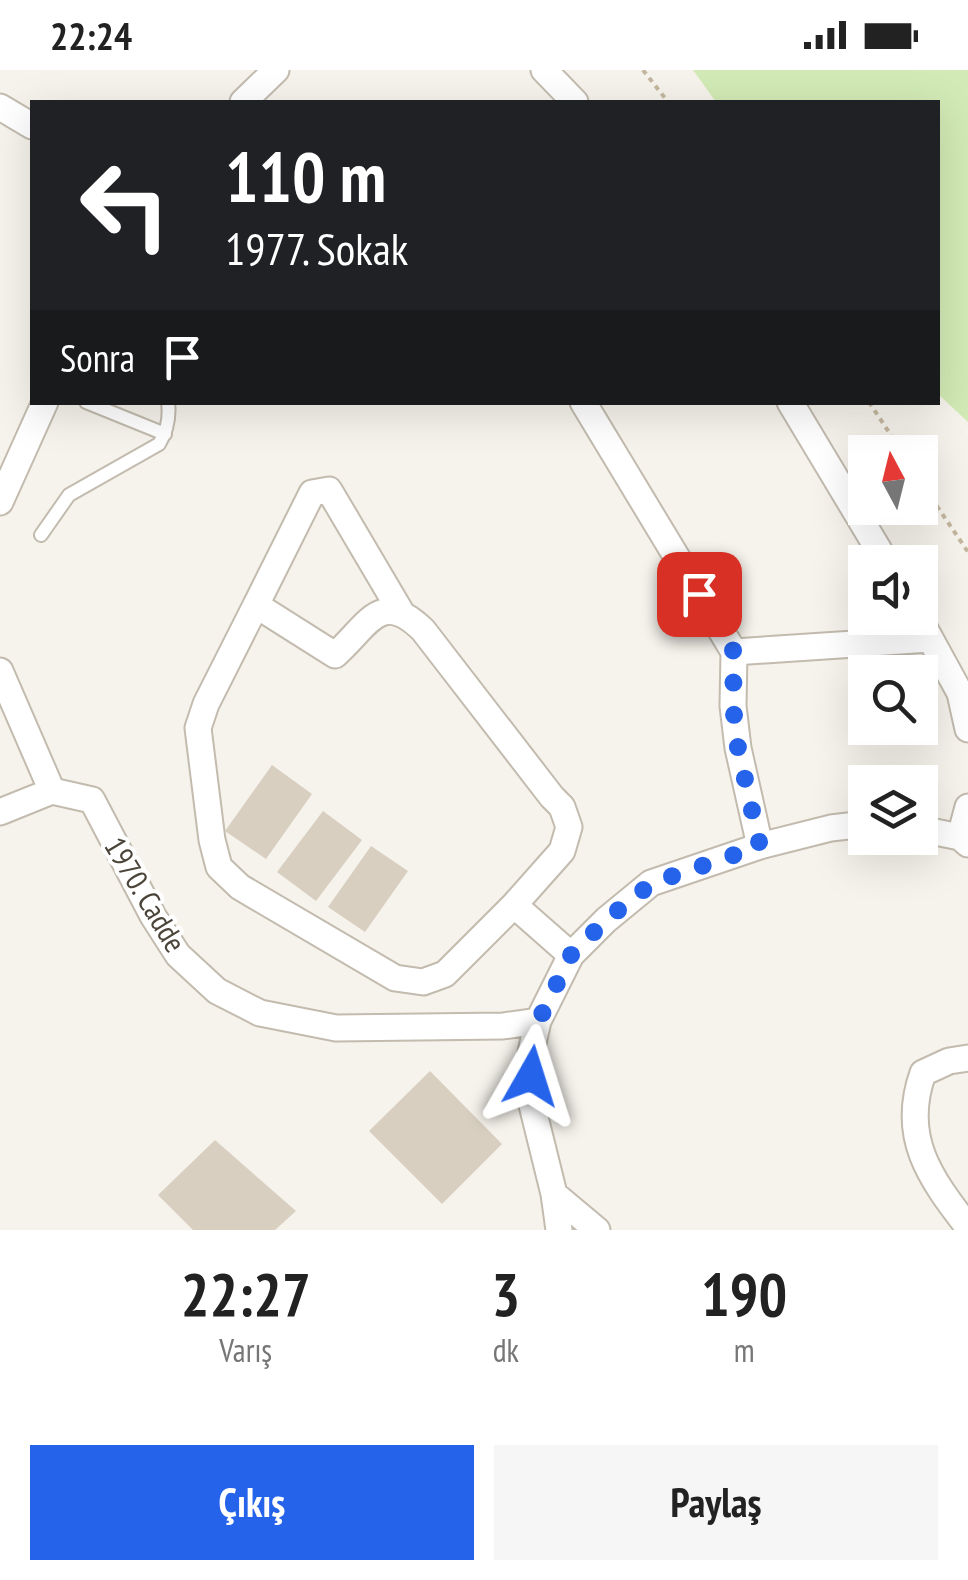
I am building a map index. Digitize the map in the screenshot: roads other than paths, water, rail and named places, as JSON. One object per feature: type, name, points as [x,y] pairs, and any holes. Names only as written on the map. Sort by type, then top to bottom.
[{"type":"street","points":[[245,100],[276,70]]},
{"type":"street","points":[[544,70],[574,100]]},
{"type":"street","points":[[0,107],[30,125]]},
{"type":"street","points":[[0,502],[44,405]]},
{"type":"street","points":[[585,405],[734,652],[733,706],[738,748],[760,846]]},
{"type":"street","points":[[792,405],[876,545]]},
{"type":"street","points":[[256,605],[336,655],[385,610],[411,618],[562,807],[569,827],[562,851],[445,974],[423,982],[395,978],[240,887],[219,867],[198,728],[206,704],[312,493],[329,490],[401,612]]},
{"type":"street","points":[[734,652],[869,635]]},
{"type":"street","points":[[928,635],[960,693],[968,729]]},
{"type":"street","points":[[0,672],[52,792],[0,812]]},
{"type":"street","name":"1970. Cadde","points":[[52,792],[92,800],[178,955],[217,992],[260,1013],[336,1028],[538,1022]]},
{"type":"street","points":[[938,834],[964,840],[968,807]]},
{"type":"street","points":[[558,1230],[554,1194],[531,1101],[531,1052],[538,1022],[571,955],[652,883],[760,846],[848,826]]},
{"type":"street","points":[[514,905],[571,955]]},
{"type":"street","points":[[968,1058],[949,1061],[922,1073],[915,1094],[914,1135],[926,1169],[968,1227]]},
{"type":"street","points":[[554,1194],[597,1230]]},
{"type":"lane","points":[[93,405],[165,434]]},
{"type":"lane","points":[[41,535],[68,495],[159,444],[170,416],[168,405]]}]
